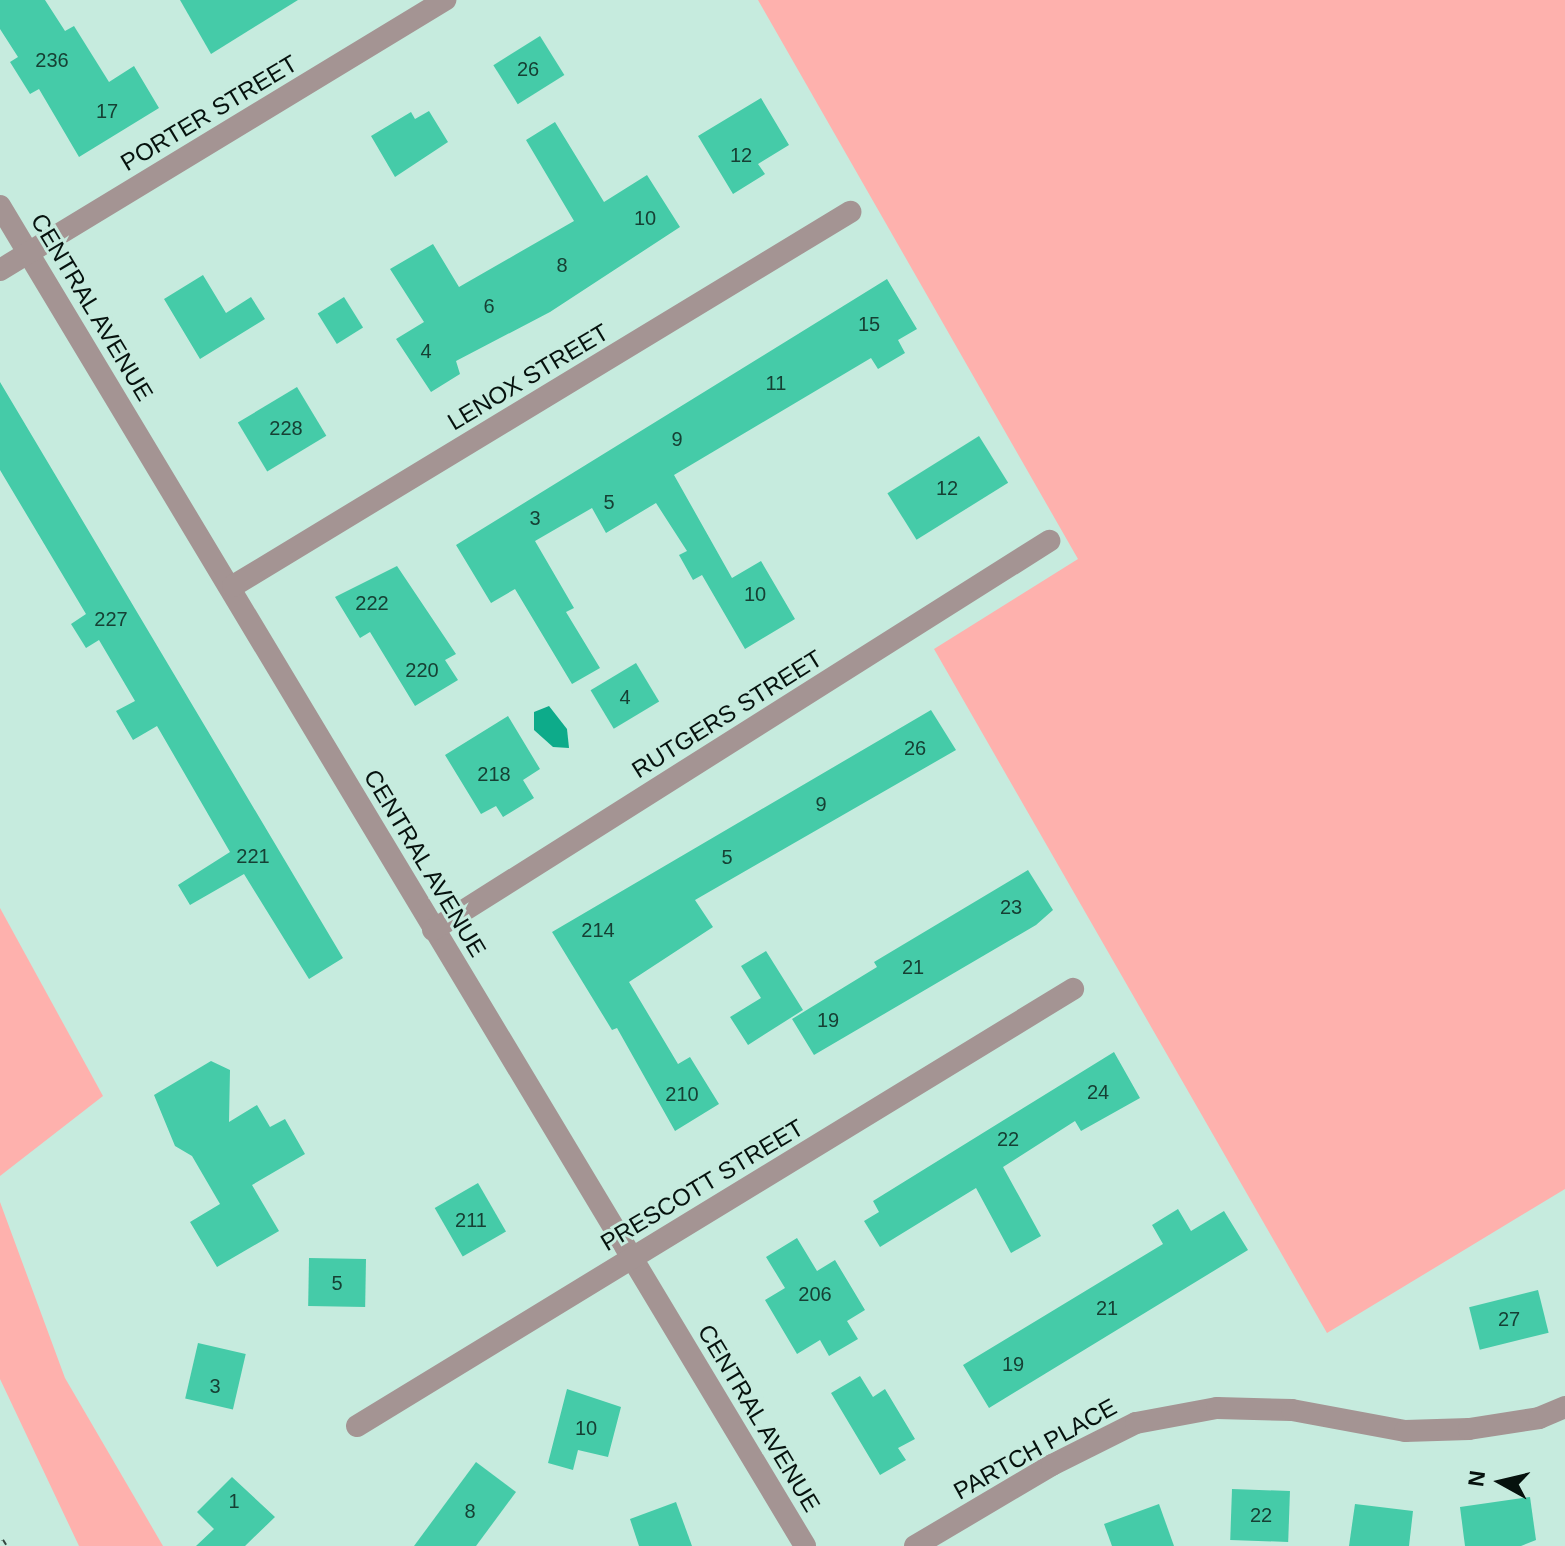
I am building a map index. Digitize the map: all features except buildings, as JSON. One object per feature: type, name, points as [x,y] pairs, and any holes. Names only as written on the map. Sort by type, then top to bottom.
[{"type":"street","name":"PORTER STREET","points":[[0,270],[445,0]]},
{"type":"street","name":"CENTRAL AVENUE","points":[[0,206],[233,586],[433,930],[805,1546]]},
{"type":"street","name":"LENOX STREET","points":[[233,586],[850,212]]},
{"type":"street","name":"RUTGERS STREET","points":[[433,930],[1049,541]]},
{"type":"street","name":"PRESCOTT STREET","points":[[357,1426],[1073,989]]},
{"type":"street","name":"PARTCH PLACE","points":[[915,1546],[1052,1465],[1136,1423],[1217,1408],[1292,1410],[1405,1431],[1469,1429],[1539,1418],[1565,1407]]},
{"type":"shaded area","points":[[758,0],[1565,0],[1565,1189],[1327,1333],[934,649],[1078,559]]},
{"type":"shaded area","points":[[549,706],[567,729],[569,748],[553,747],[534,730],[534,712]]},
{"type":"shaded area","points":[[0,908],[103,1096],[0,1176]]},
{"type":"shaded area","points":[[0,1202],[65,1378],[163,1546],[79,1546],[0,1379]]},
{"type":"railway","points":[[0,1541],[3,1546]]}]
